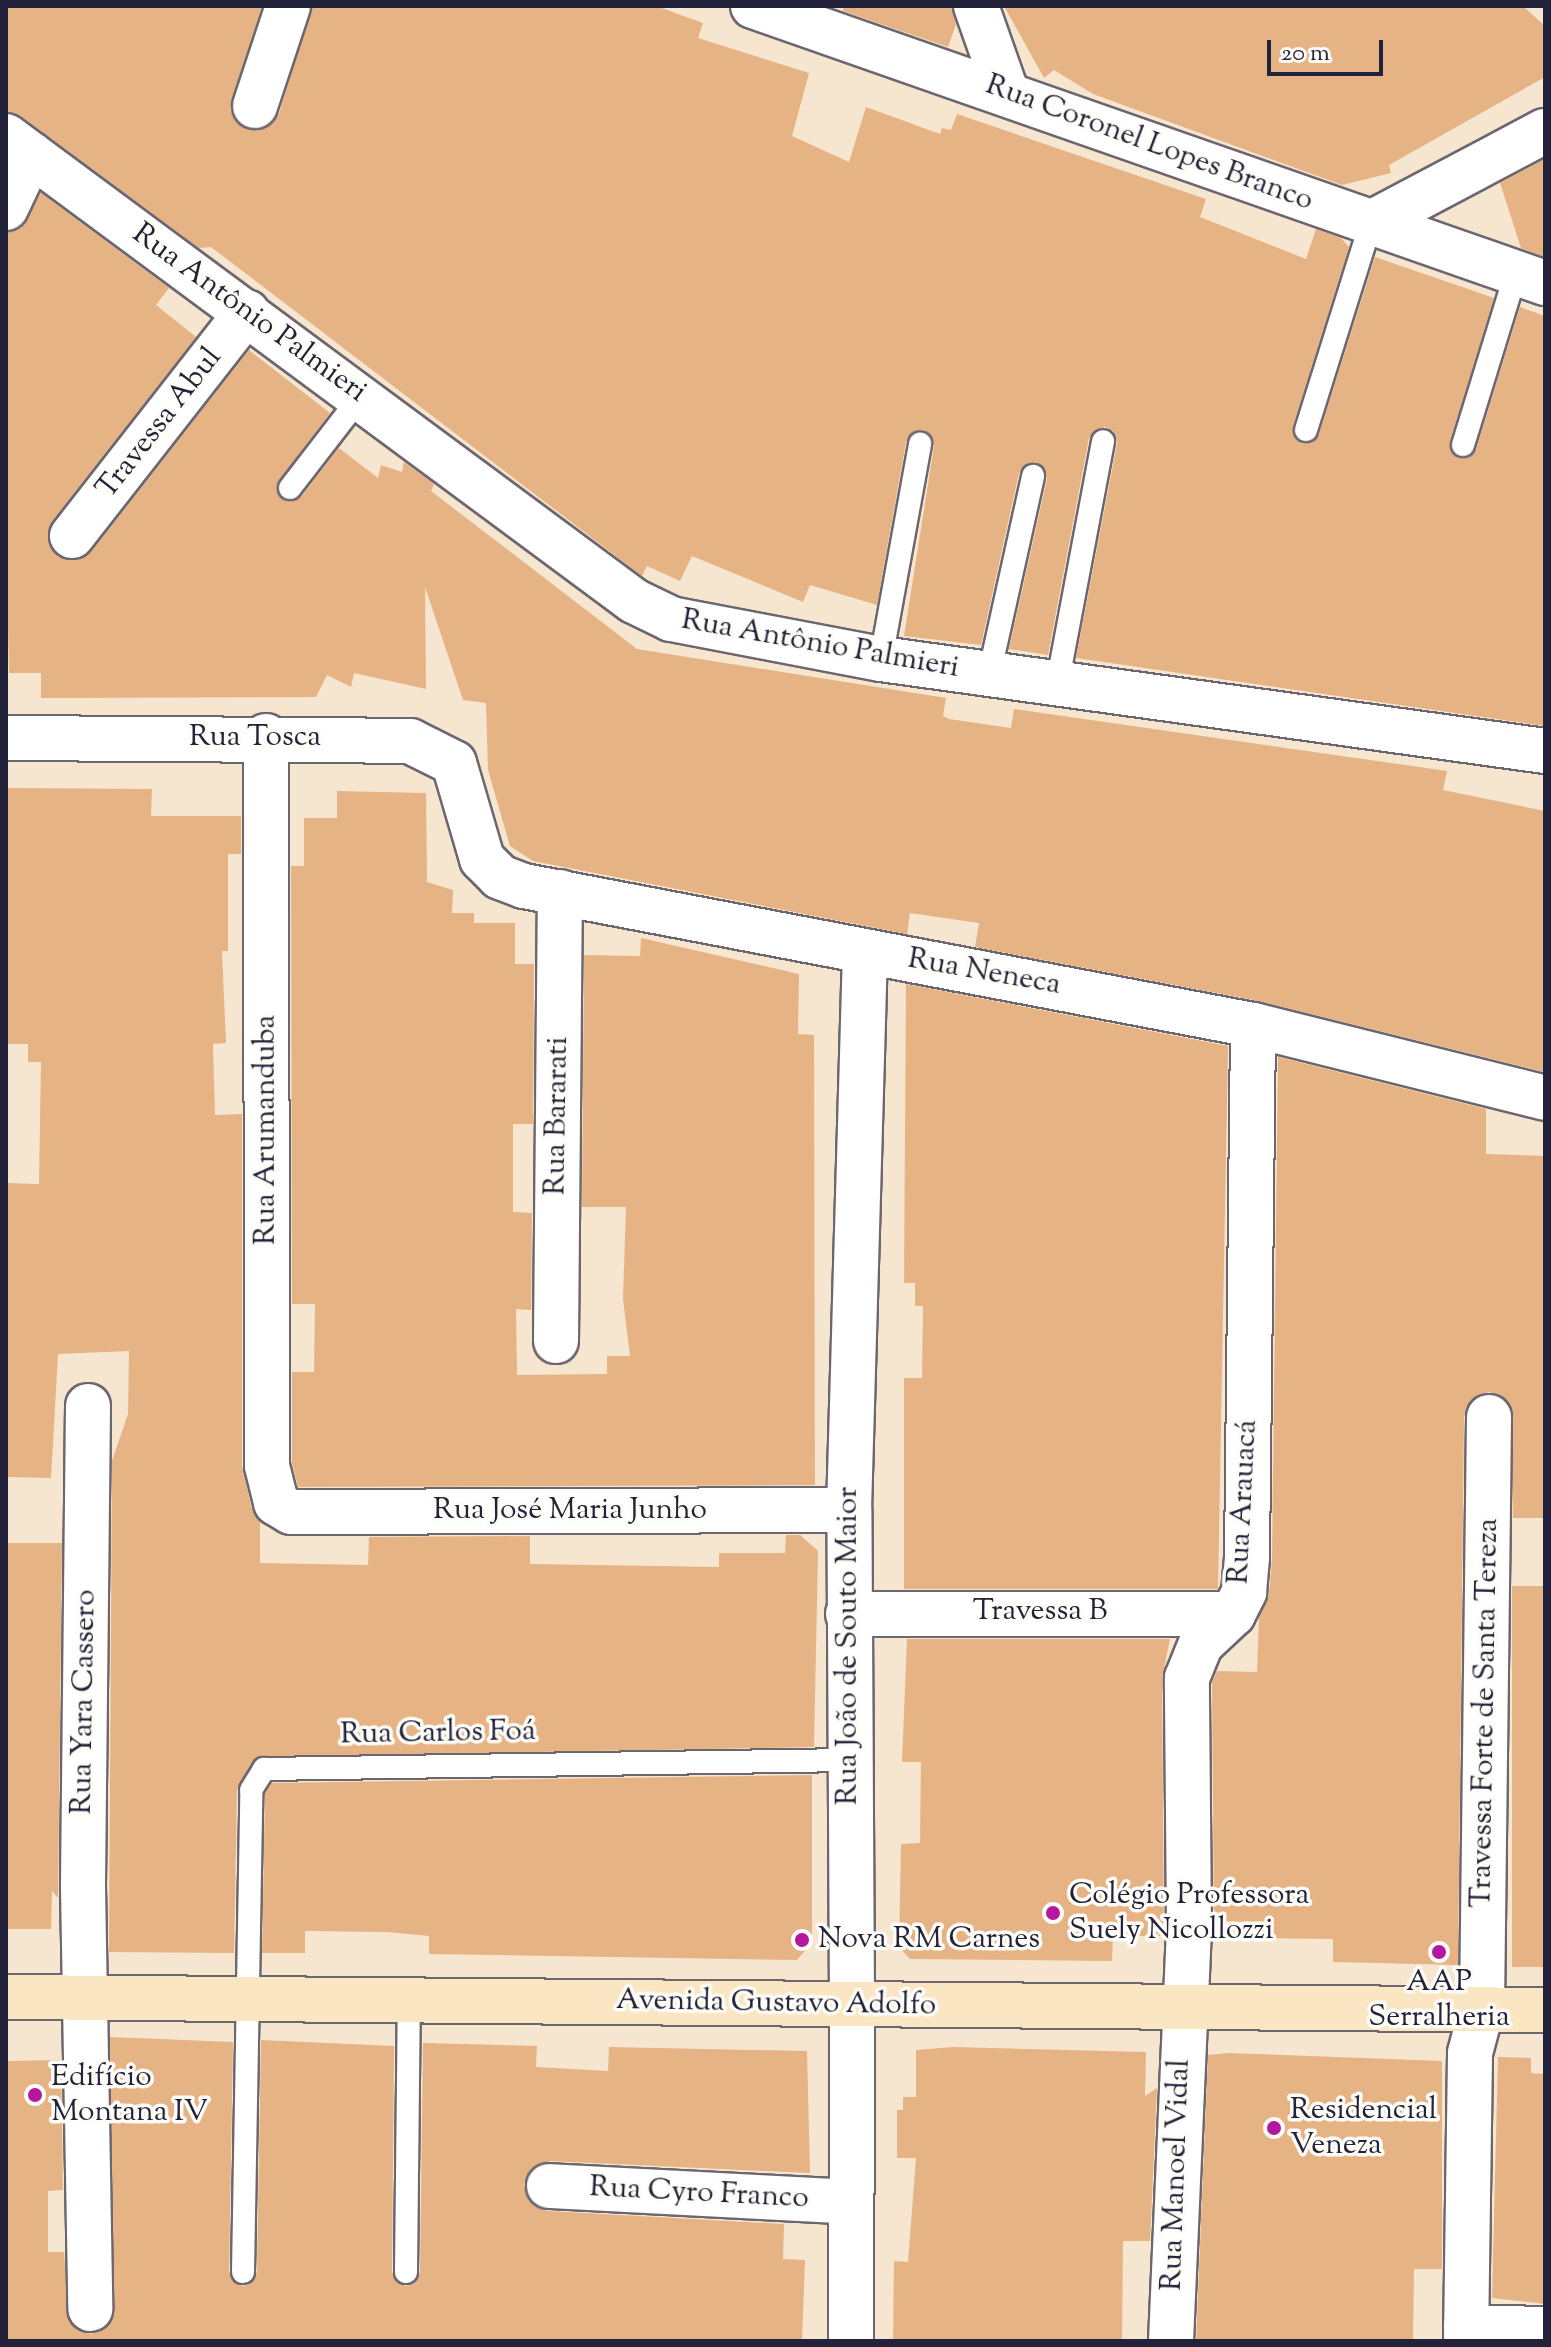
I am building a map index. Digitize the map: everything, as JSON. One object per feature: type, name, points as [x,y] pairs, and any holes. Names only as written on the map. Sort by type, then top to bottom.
[{"type":"main road","name":"Avenida Gustavo Adolfo","points":[[6,1997],[1545,2010]]},
{"type":"street","points":[[255,106],[288,6]]},
{"type":"street","name":"Rua Coronel Lopes Branco","points":[[753,6],[1006,91],[1530,278]]},
{"type":"street","points":[[976,6],[1006,91]]},
{"type":"street","points":[[1371,223],[1545,131]]},
{"type":"street","points":[[6,208],[19,146]]},
{"type":"street","name":"Rua Antônio Palmieri","points":[[19,146],[361,396],[634,601],[659,613],[704,628],[881,659],[1545,751]]},
{"type":"street","name":"Travessa Abul","points":[[72,536],[247,312]]},
{"type":"street","name":"Rua Tosca","points":[[6,738],[266,736],[410,741],[454,763],[467,805]]},
{"type":"street","name":"Rua Arumanduba","points":[[266,736],[267,1466],[276,1503],[291,1512]]},
{"type":"street","name":"Rua Neneca","points":[[467,805],[482,859],[500,877],[560,892],[1253,1025],[1545,1098]]},
{"type":"street","name":"Rua Bararati","points":[[556,1341],[560,892]]},
{"type":"street","name":"Rua João de Souto Maior","points":[[851,2341],[852,2004],[847,1760],[849,1510],[865,951]]},
{"type":"street","name":"Rua Arauacá","points":[[1182,2008],[1189,1926],[1187,1678],[1201,1644],[1233,1614],[1244,1592],[1247,1557],[1253,1025]]},
{"type":"street","name":"Rua Yara Cassero","points":[[88,1406],[85,1998],[90,2309]]},
{"type":"street","name":"Travessa Forte de Santa Tereza","points":[[1466,2334],[1470,2053],[1482,2008],[1489,1417]]},
{"type":"street","name":"Rua José Maria Junho","points":[[291,1512],[849,1510]]},
{"type":"street","name":"Travessa B","points":[[848,1614],[1233,1614]]},
{"type":"street","name":"Rua Manoel Vidal","points":[[1171,2341],[1182,2008]]},
{"type":"street","name":"Rua Cyro Franco","points":[[549,2186],[850,2202]]},
{"type":"street","points":[[1466,2334],[1545,2329]]},
{"type":"lane","points":[[1306,430],[1371,223]]},
{"type":"lane","points":[[1463,445],[1530,278]]},
{"type":"lane","points":[[290,488],[361,396]]},
{"type":"lane","points":[[1057,685],[1103,441]]},
{"type":"lane","points":[[881,659],[920,444]]},
{"type":"lane","points":[[989,675],[1033,476]]},
{"type":"lane","name":"Rua Carlos Foá","points":[[252,1999],[251,1790],[264,1769],[847,1760]]},
{"type":"lane","points":[[243,2272],[252,1999]]},
{"type":"lane","points":[[406,2272],[409,2001]]},
{"type":"building","points":[[6,6],[262,6],[230,110],[237,123],[259,131],[279,114],[312,6],[656,6],[703,23],[698,38],[809,73],[792,136],[849,162],[866,107],[940,134],[942,128],[951,130],[957,114],[1206,199],[1200,217],[1306,259],[1316,229],[1341,238],[1349,247],[1293,426],[1295,439],[1303,444],[1319,434],[1375,257],[1494,298],[1450,441],[1458,458],[1467,458],[1476,449],[1520,307],[1545,316],[1545,726],[1076,658],[1117,444],[1113,431],[1105,427],[1089,438],[1048,655],[1009,649],[1047,479],[1043,466],[1035,462],[1019,473],[981,645],[904,636],[934,446],[923,430],[915,431],[906,442],[877,605],[810,585],[803,602],[692,556],[680,581],[647,566],[642,576],[211,247],[199,248],[21,116],[6,111]]},
{"type":"building","points":[[844,6],[952,6],[956,24],[948,47],[843,11]]},
{"type":"building","points":[[1004,6],[1523,6],[1545,26],[1545,77],[1389,165],[1391,173],[1342,185],[1093,94],[1054,70],[1044,78]]},
{"type":"building","points":[[1545,159],[1545,257],[1521,248],[1500,183]]},
{"type":"building","points":[[41,193],[169,288],[156,305],[196,337],[52,521],[49,545],[57,556],[81,559],[92,551],[249,350],[330,413],[279,480],[282,499],[301,497],[339,448],[378,478],[381,465],[402,472],[404,462],[434,484],[431,491],[637,649],[946,698],[943,716],[949,719],[1011,728],[1014,709],[1447,771],[1443,790],[1545,811],[1545,1072],[1259,1001],[975,947],[979,923],[910,913],[907,934],[533,861],[510,846],[488,770],[486,703],[463,700],[425,587],[426,689],[354,673],[351,687],[327,675],[316,697],[41,698],[41,673],[9,673],[6,233],[21,228]]},
{"type":"building","points":[[6,788],[152,789],[151,816],[241,816],[241,854],[228,854],[228,951],[222,951],[226,1043],[213,1044],[215,1115],[242,1114],[242,1466],[252,1509],[260,1522],[260,1563],[368,1565],[369,1537],[530,1536],[530,1564],[719,1567],[719,1553],[785,1553],[786,1535],[800,1535],[818,1551],[814,1747],[258,1757],[237,1790],[234,1953],[109,1952],[112,1461],[128,1414],[129,1351],[58,1354],[51,1478],[6,1477],[6,1183],[39,1184],[41,1062],[28,1062],[28,1044],[6,1044]]},
{"type":"building","points":[[337,791],[426,793],[427,882],[453,890],[452,913],[474,913],[474,923],[515,923],[515,964],[534,964],[533,1124],[513,1124],[513,1212],[532,1213],[531,1310],[516,1309],[517,1375],[607,1374],[607,1356],[630,1356],[623,1299],[626,1207],[582,1207],[584,955],[640,956],[641,938],[799,974],[798,1034],[814,1035],[815,1485],[298,1487],[292,1463],[292,1372],[314,1372],[315,1304],[292,1304],[291,866],[304,866],[304,818],[337,818]]},
{"type":"building","points":[[906,984],[1228,1046],[1218,1589],[904,1589],[904,1378],[922,1378],[923,1306],[915,1306],[915,1283],[904,1283]]},
{"type":"building","points":[[1278,1057],[1486,1109],[1486,1154],[1545,1156],[1545,1518],[1513,1518],[1510,1404],[1490,1392],[1477,1395],[1464,1417],[1458,1965],[1333,1962],[1333,1939],[1253,1938],[1253,1922],[1214,1921],[1212,1683],[1217,1671],[1257,1672],[1259,1617],[1269,1595],[1272,1559]]},
{"type":"building","points":[[6,1543],[62,1543],[58,1898],[52,1891],[51,1929],[6,1929]]},
{"type":"building","points":[[1512,1586],[1545,1586],[1545,1967],[1512,1967]]},
{"type":"building","points":[[907,1639],[1170,1639],[1162,1678],[1164,1936],[1113,1936],[1112,1961],[910,1959],[899,1947],[901,1844],[920,1843],[921,1762],[902,1762]]},
{"type":"building","points":[[812,1775],[812,1943],[797,1960],[429,1954],[429,1936],[387,1932],[305,1931],[305,1953],[262,1953],[265,1794],[272,1783]]},
{"type":"building","points":[[110,2037],[233,2042],[229,2272],[242,2286],[250,2284],[257,2272],[261,2040],[394,2046],[392,2272],[405,2286],[414,2284],[420,2272],[423,2043],[537,2046],[536,2067],[608,2071],[609,2047],[807,2051],[810,2173],[550,2161],[529,2172],[524,2185],[535,2206],[548,2211],[784,2224],[783,2259],[805,2260],[802,2341],[6,2341],[6,2061],[61,2060],[63,2190],[48,2191],[48,2252],[64,2252],[69,2322],[91,2334],[112,2320]]},
{"type":"building","points":[[953,2047],[1146,2052],[1145,2096],[1157,2088],[1150,2241],[1123,2241],[1122,2341],[893,2341],[894,2261],[908,2262],[916,2158],[897,2158],[897,2110],[903,2110],[903,2097],[916,2097],[916,2050]]},
{"type":"building","points":[[1229,2053],[1442,2061],[1442,2269],[1414,2269],[1413,2341],[1196,2341],[1208,2055]]},
{"type":"building","points":[[1498,2057],[1531,2058],[1531,2073],[1545,2074],[1545,2304],[1492,2298]]},
{"type":"place","name":"Colégio Professora Suely Nicollozzi","points":[[1053,1913]]},
{"type":"place","name":"Nova RM Carnes","points":[[802,1940]]},
{"type":"place","name":"AAP Serralheria","points":[[1439,1952]]},
{"type":"place","name":"Edifício Montana IV","points":[[35,2095]]},
{"type":"place","name":"Residencial Veneza","points":[[1274,2128]]}]
